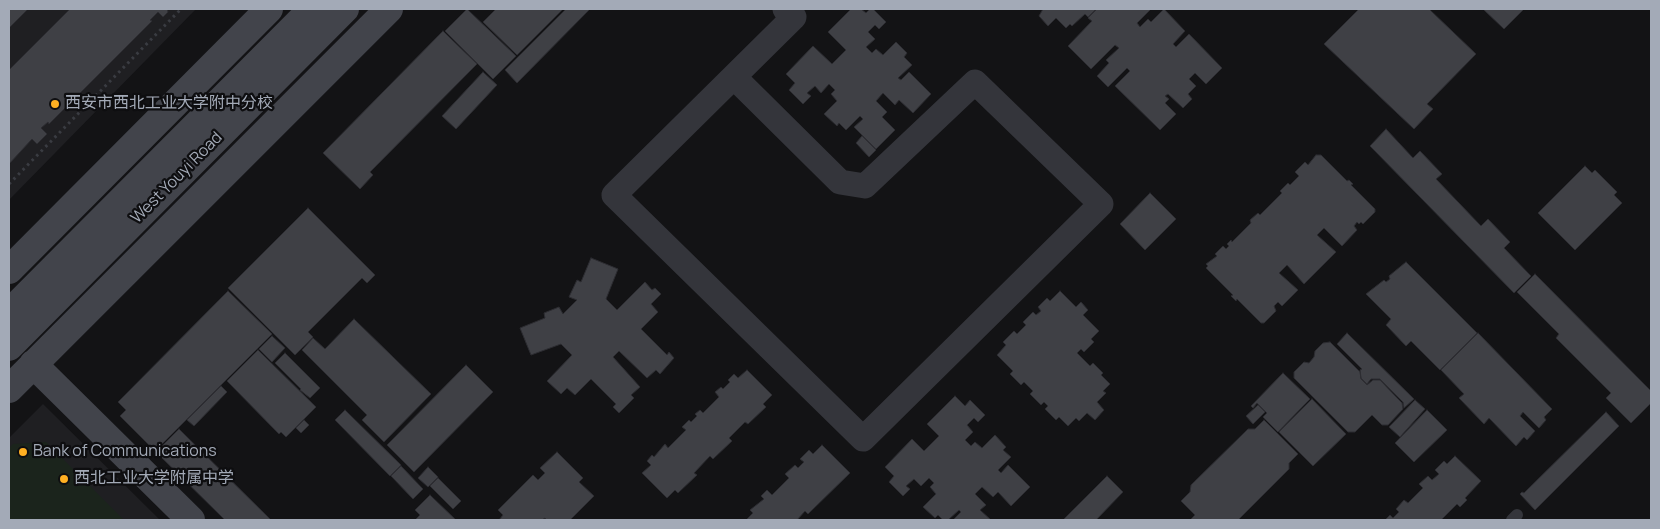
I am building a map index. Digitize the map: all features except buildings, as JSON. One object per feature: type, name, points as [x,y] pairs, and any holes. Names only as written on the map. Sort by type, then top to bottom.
[{"type":"street","points":[[9,270],[269,9]]},
{"type":"street","name":"West Youyi Road","points":[[9,313],[312,9]]},
{"type":"street","name":"West Youyi Road","points":[[9,348],[346,9]]},
{"type":"street","points":[[9,389],[389,9]]},
{"type":"street","points":[[734,77],[840,182],[865,186],[975,82],[1101,204],[863,439],[614,195],[794,17],[785,9]]},
{"type":"street","points":[[33,364],[191,520]]},
{"type":"path","points":[[9,184],[181,9]]},
{"type":"shaded area","name":"西安市西北工业大学附中分校","points":[[9,9],[196,9],[9,200]]},
{"type":"shaded area","name":"西北工业大学附属中学","points":[[43,404],[160,520],[9,520],[9,438]]},
{"type":"shaded area","points":[[46,442],[124,520],[9,520],[9,448],[13,444]]},
{"type":"place","name":"西安市西北工业大学附中分校","points":[[55,104]]},
{"type":"place","name":"Bank of Communications","points":[[23,452]]},
{"type":"place","name":"西北工业大学附属中学","points":[[64,479]]}]
